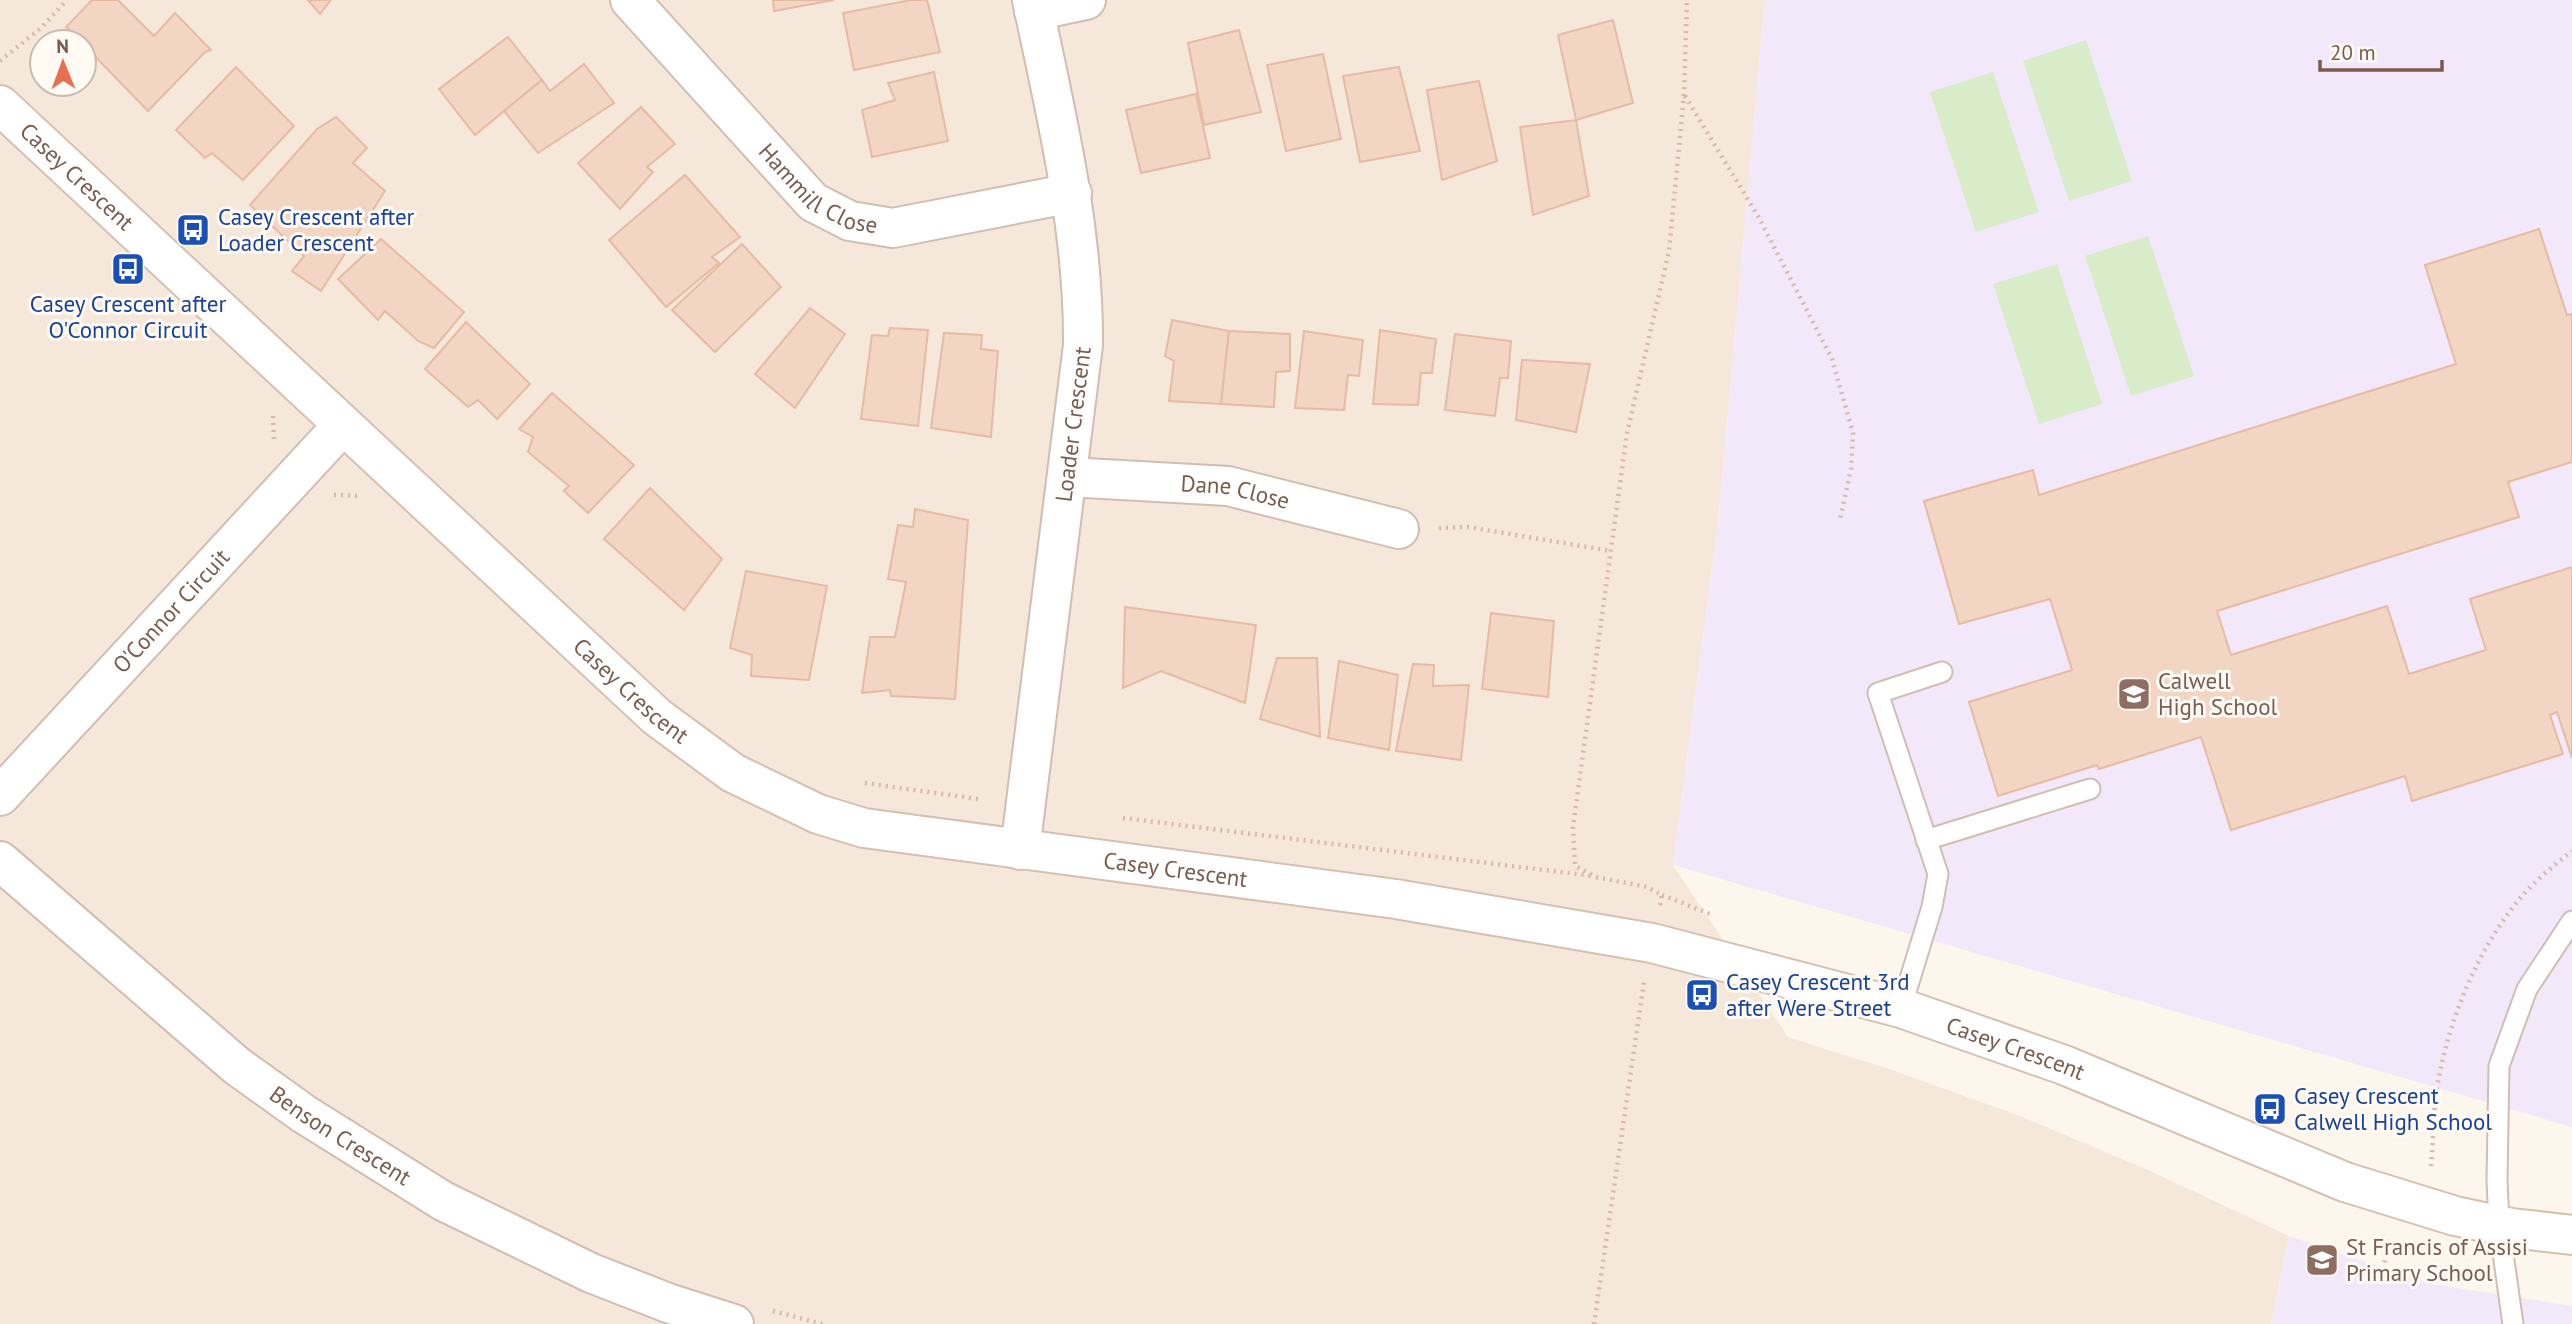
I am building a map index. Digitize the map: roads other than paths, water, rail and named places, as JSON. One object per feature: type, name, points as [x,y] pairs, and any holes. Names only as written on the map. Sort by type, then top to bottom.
[{"type":"street","name":"Hammill Close","points":[[630,0],[813,202],[850,221],[893,228],[1072,193]]},
{"type":"street","points":[[1033,5],[1086,0]]},
{"type":"street","name":"Loader Crescent","points":[[1020,850],[1083,345],[1083,294],[1072,193],[1033,5]]},
{"type":"street","name":"Casey Crescent","points":[[0,105],[657,717],[733,774],[818,814],[864,828],[1396,899],[1652,943],[1901,1008],[2064,1065],[2346,1182],[2455,1216],[2572,1235]]},
{"type":"street","name":"O'Connor Circuit","points":[[0,796],[343,425]]},
{"type":"street","name":"Dane Close","points":[[1068,477],[1228,486],[1399,529]]},
{"type":"street","name":"Benson Crescent","points":[[0,861],[237,1066],[304,1114],[443,1201],[592,1273],[668,1303],[749,1316]]},
{"type":"lane","points":[[1901,1008],[1932,907],[1938,874],[1878,693],[1942,672]]},
{"type":"lane","points":[[1926,840],[2090,789]]},
{"type":"lane","points":[[2513,1324],[2499,1224],[2499,1066],[2527,989],[2572,921]]},
{"type":"place","name":"Casey Crescent after Loader Crescent","points":[[193,230]]},
{"type":"place","name":"Casey Crescent after O'Connor Circuit","points":[[128,269]]},
{"type":"place","name":"Calwell High School","points":[[2134,694]]},
{"type":"place","name":"Casey Crescent 3rd after Were Street","points":[[1702,995]]},
{"type":"place","name":"Casey Crescent Calwell High School","points":[[2270,1109]]},
{"type":"place","name":"St Francis of Assisi Primary School","points":[[2322,1260]]}]
